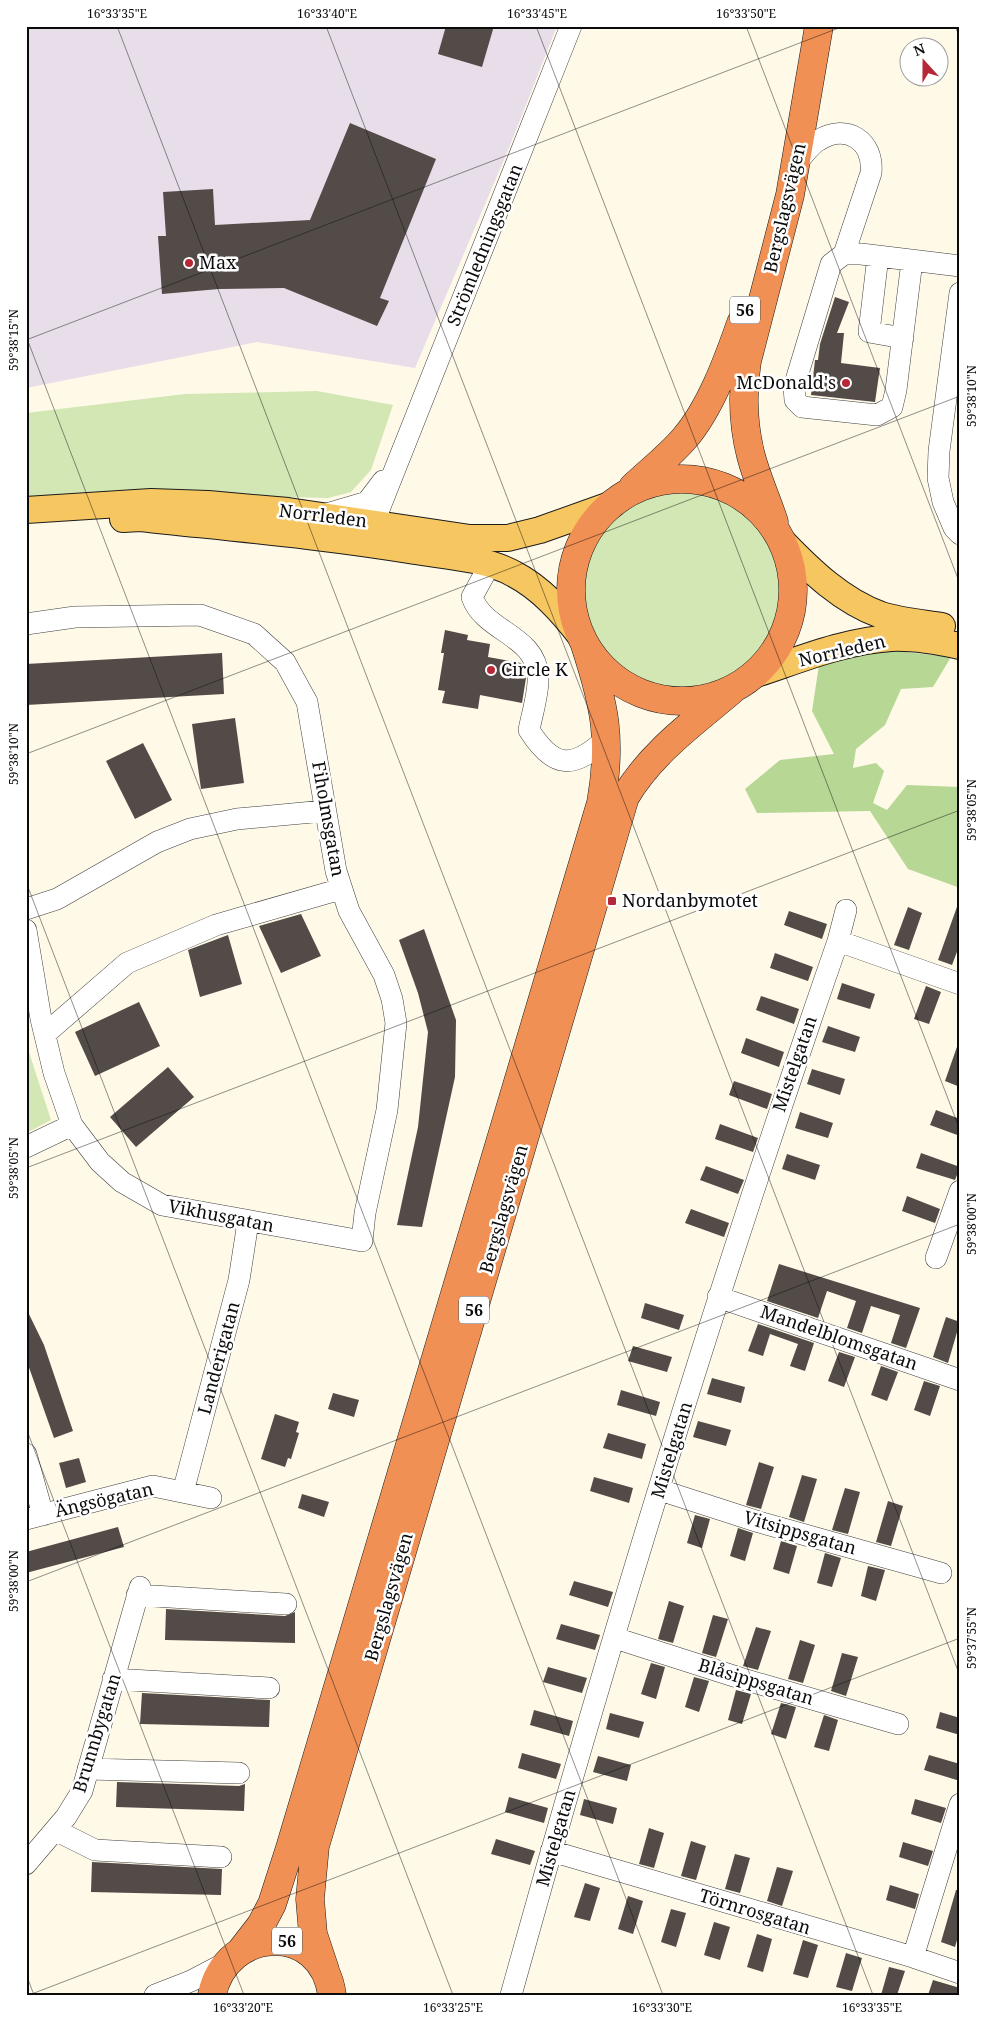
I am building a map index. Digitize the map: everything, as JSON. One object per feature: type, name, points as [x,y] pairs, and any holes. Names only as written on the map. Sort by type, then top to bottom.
[{"type":"highway","name":"Bergslagsvägen","points":[[618,500],[684,439],[705,407],[730,354],[741,323],[775,204],[810,26]]},
{"type":"highway","name":"Bergslagsvägen","points":[[780,537],[751,456],[744,421],[744,388],[747,361],[777,250],[797,162],[819,26]]},
{"type":"highway","name":"56","points":[[668,480],[692,480],[716,484],[751,503],[768,520],[780,537],[792,569],[794,598],[788,626],[775,652],[756,674],[731,691],[704,700],[676,702],[649,697],[624,685],[602,668],[583,640],[572,608],[572,578],[579,550],[593,525],[618,500],[652,484],[668,480]]},
{"type":"highway","name":"Bergslagsvägen","points":[[236,1956],[261,1925],[272,1904],[293,1839],[601,804],[607,767],[607,738],[602,695],[583,640]]},
{"type":"highway","name":"Bergslagsvägen","points":[[333,1985],[314,1934],[310,1900],[315,1846],[625,797],[637,777],[667,744],[731,691]]},
{"type":"highway","name":"56","points":[[212,1995],[215,1982],[236,1956],[260,1942],[286,1941],[311,1953],[333,1985]]},
{"type":"main road","name":"Norrleden","points":[[26,524],[140,518],[370,533],[508,538],[540,530],[618,500]]},
{"type":"main road","name":"Norrleden","points":[[26,510],[151,502],[208,504],[322,515],[370,533],[490,564],[514,574],[535,588],[560,610],[583,640]]},
{"type":"main road","name":"Norrleden","points":[[780,537],[803,563],[836,590],[860,606],[883,615],[960,629]]},
{"type":"main road","name":"Norrleden","points":[[756,674],[819,653],[889,638],[922,639],[960,646]]},
{"type":"street","name":"Strömledningsgatan","points":[[370,533],[571,26]]},
{"type":"street","points":[[797,162],[818,140],[837,133],[852,136],[866,146],[872,159],[871,173],[844,254],[831,264],[794,387],[795,400],[802,407],[877,415],[886,412],[892,407],[896,390],[912,261]]},
{"type":"street","points":[[844,254],[878,256],[960,266]]},
{"type":"street","points":[[878,256],[869,332],[903,338]]},
{"type":"street","points":[[960,292],[938,451],[938,478],[943,502],[954,528],[960,534]]},
{"type":"street","name":"Strömledningsgatan","points":[[322,515],[367,502],[398,463]]},
{"type":"street","points":[[490,564],[472,597],[475,606],[487,619],[523,644],[536,660],[538,678],[530,730],[540,748],[556,760],[574,760],[592,752],[607,738]]},
{"type":"street","name":"Fiholmsgatan","points":[[26,624],[75,617],[200,615],[254,634],[286,662],[307,702],[324,811],[341,889],[349,911],[384,975],[392,999],[396,1023],[387,1110],[365,1213],[362,1241]]},
{"type":"street","points":[[26,909],[57,899],[157,842],[190,829],[237,819],[324,811]]},
{"type":"street","points":[[44,1034],[127,963],[216,925],[341,889]]},
{"type":"street","name":"Mistelgatan","points":[[511,1995],[551,1851],[718,1297],[838,941],[846,910]]},
{"type":"street","name":"Vikhusgatan","points":[[26,930],[44,1034],[54,1073],[72,1125],[100,1162],[122,1182],[162,1205],[362,1241]]},
{"type":"street","points":[[838,941],[960,984]]},
{"type":"street","points":[[26,1148],[72,1125]]},
{"type":"street","points":[[936,1258],[960,1192]]},
{"type":"street","name":"Landerigatan","points":[[183,1492],[239,1280],[248,1222]]},
{"type":"street","name":"Mandelblomsgatan","points":[[718,1297],[960,1380]]},
{"type":"street","points":[[26,1454],[35,1517]]},
{"type":"street","name":"Ängsögatan","points":[[35,1517],[142,1488],[162,1487],[211,1498]]},
{"type":"street","name":"Vitsippsgatan","points":[[660,1490],[758,1522],[940,1573]]},
{"type":"street","name":"Brunnbygatan","points":[[26,1864],[55,1830],[82,1792],[139,1591],[286,1604]]},
{"type":"street","name":"Blåsippsgatan","points":[[615,1638],[743,1679],[898,1724]]},
{"type":"street","points":[[113,1679],[269,1688]]},
{"type":"street","points":[[88,1769],[240,1773]]},
{"type":"street","points":[[913,1957],[960,1804]]},
{"type":"street","points":[[55,1830],[95,1850],[221,1857]]},
{"type":"street","name":"Törnrosgatan","points":[[551,1851],[913,1957],[960,1973]]},
{"type":"street","points":[[155,1995],[191,1981],[236,1956]]},
{"type":"shaded area","points":[[26,26],[557,26],[509,148],[415,368],[257,342],[26,388]]},
{"type":"green space","points":[[317,391],[393,405],[371,470],[351,492],[328,498],[121,493],[26,502],[26,413],[185,394]]},
{"type":"green space","points":[[684,490],[713,494],[740,507],[755,519],[767,534],[780,561],[784,590],[780,619],[767,646],[755,661],[740,673],[713,686],[684,690],[655,686],[628,673],[613,661],[601,646],[588,619],[584,590],[588,561],[601,534],[613,519],[628,507],[655,494]]},
{"type":"green space","points":[[877,649],[951,657],[933,687],[901,689],[885,725],[856,749],[853,768],[876,763],[884,771],[873,803],[887,810],[907,785],[960,787],[960,888],[908,869],[870,811],[757,813],[745,789],[780,760],[834,754],[812,711],[819,665]]},
{"type":"green space","points":[[26,1043],[51,1120],[26,1133]]},
{"type":"building","points":[[446,26],[494,26],[482,67],[438,54]]},
{"type":"building","points":[[350,123],[436,159],[380,298],[389,301],[377,326],[284,288],[219,289],[162,294],[158,236],[166,236],[163,192],[213,189],[215,225],[310,220]]},
{"type":"building","name":"McDonald's","points":[[835,297],[849,302],[837,333],[844,333],[841,363],[880,368],[875,402],[811,395],[815,360],[818,360],[820,344]]},
{"type":"building","name":"Circle K","points":[[445,630],[468,635],[467,640],[490,644],[488,657],[521,663],[526,678],[522,703],[480,695],[478,709],[442,703],[445,691],[438,690],[444,653],[441,653]]},
{"type":"building","points":[[222,653],[224,694],[26,705],[26,664]]},
{"type":"building","points":[[235,718],[244,783],[201,789],[192,724]]},
{"type":"building","points":[[143,743],[172,800],[135,819],[106,761]]},
{"type":"building","points":[[958,904],[960,904],[960,944],[952,965],[938,960]]},
{"type":"building","points":[[908,907],[922,913],[909,950],[894,945]]},
{"type":"building","points":[[789,911],[827,924],[822,939],[784,925]]},
{"type":"building","points":[[301,914],[321,956],[281,973],[259,926]]},
{"type":"building","points":[[424,929],[456,1020],[455,1077],[422,1227],[397,1225],[418,1127],[428,1032],[418,993],[399,940]]},
{"type":"building","points":[[228,935],[242,984],[200,997],[188,950]]},
{"type":"building","points":[[775,953],[813,967],[808,981],[770,968]]},
{"type":"building","points":[[842,983],[875,994],[870,1009],[837,999]]},
{"type":"building","points":[[926,986],[941,992],[929,1024],[914,1019]]},
{"type":"building","points":[[761,996],[799,1009],[794,1024],[756,1010]]},
{"type":"building","points":[[139,1002],[160,1046],[95,1076],[75,1032]]},
{"type":"building","points":[[828,1026],[860,1037],[855,1052],[822,1042]]},
{"type":"building","points":[[746,1038],[784,1052],[779,1067],[741,1053]]},
{"type":"building","points":[[958,1044],[960,1045],[960,1087],[945,1081]]},
{"type":"building","points":[[168,1067],[194,1097],[136,1147],[110,1117]]},
{"type":"building","points":[[812,1069],[845,1079],[840,1095],[807,1084]]},
{"type":"building","points":[[734,1081],[772,1094],[767,1109],[729,1095]]},
{"type":"building","points":[[936,1110],[960,1119],[960,1136],[930,1125]]},
{"type":"building","points":[[800,1112],[833,1123],[828,1138],[795,1128]]},
{"type":"building","points":[[720,1124],[758,1138],[753,1152],[715,1139]]},
{"type":"building","points":[[921,1153],[960,1167],[955,1180],[916,1168]]},
{"type":"building","points":[[787,1154],[820,1165],[815,1180],[782,1169]]},
{"type":"building","points":[[706,1166],[744,1180],[738,1194],[700,1180]]},
{"type":"building","points":[[907,1196],[940,1209],[935,1223],[902,1211]]},
{"type":"building","points":[[691,1209],[729,1223],[724,1237],[685,1223]]},
{"type":"building","points":[[779,1264],[920,1308],[906,1348],[891,1343],[900,1315],[871,1306],[862,1333],[847,1328],[856,1301],[827,1291],[818,1318],[767,1301]]},
{"type":"building","points":[[645,1303],[684,1315],[679,1330],[641,1318]]},
{"type":"building","points":[[26,1308],[44,1345],[73,1431],[54,1438],[26,1359]]},
{"type":"building","points":[[946,1317],[960,1322],[948,1363],[933,1357]]},
{"type":"building","points":[[758,1324],[814,1343],[805,1371],[790,1366],[798,1344],[770,1334],[763,1356],[748,1351]]},
{"type":"building","points":[[633,1346],[672,1357],[667,1372],[628,1361]]},
{"type":"building","points":[[839,1352],[855,1357],[844,1387],[828,1381]]},
{"type":"building","points":[[881,1366],[898,1372],[887,1401],[871,1395]]},
{"type":"building","points":[[712,1378],[745,1387],[741,1403],[707,1394]]},
{"type":"building","points":[[924,1381],[940,1386],[930,1416],[914,1410]]},
{"type":"building","points":[[621,1390],[660,1402],[656,1416],[617,1405]]},
{"type":"building","points":[[333,1393],[359,1400],[354,1417],[328,1409]]},
{"type":"building","points":[[275,1414],[299,1422],[296,1432],[299,1433],[291,1459],[288,1458],[285,1467],[261,1459]]},
{"type":"building","points":[[698,1421],[731,1430],[726,1446],[693,1437]]},
{"type":"building","points":[[608,1433],[646,1444],[642,1459],[603,1448]]},
{"type":"building","points":[[79,1458],[86,1482],[66,1488],[59,1463]]},
{"type":"building","points":[[759,1462],[774,1467],[761,1509],[746,1505]]},
{"type":"building","points":[[802,1475],[817,1479],[804,1522],[789,1517]]},
{"type":"building","points":[[594,1477],[633,1488],[629,1503],[590,1491]]},
{"type":"building","points":[[845,1488],[860,1492],[848,1534],[832,1530]]},
{"type":"building","points":[[302,1494],[329,1502],[324,1517],[298,1508]]},
{"type":"building","points":[[888,1501],[903,1506],[891,1546],[876,1542]]},
{"type":"building","points":[[695,1515],[710,1519],[702,1548],[687,1543]]},
{"type":"building","points":[[118,1527],[124,1547],[26,1573],[26,1552]]},
{"type":"building","points":[[738,1528],[753,1533],[745,1561],[730,1556]]},
{"type":"building","points":[[781,1541],[797,1546],[789,1574],[773,1569]]},
{"type":"building","points":[[825,1553],[841,1558],[832,1587],[817,1583]]},
{"type":"building","points":[[868,1566],[885,1570],[876,1601],[861,1596]]},
{"type":"building","points":[[574,1581],[613,1592],[608,1607],[569,1595]]},
{"type":"building","points":[[669,1601],[684,1606],[673,1643],[658,1639]]},
{"type":"building","points":[[166,1609],[285,1616],[295,1612],[295,1643],[165,1640]]},
{"type":"building","points":[[713,1615],[728,1619],[716,1657],[702,1653]]},
{"type":"building","points":[[561,1624],[600,1635],[595,1650],[556,1639]]},
{"type":"building","points":[[756,1627],[771,1631],[758,1670],[743,1666]]},
{"type":"building","points":[[800,1640],[815,1645],[803,1683],[788,1679]]},
{"type":"building","points":[[842,1653],[858,1657],[846,1696],[831,1691]]},
{"type":"building","points":[[651,1663],[665,1667],[656,1699],[641,1694]]},
{"type":"building","points":[[548,1667],[587,1678],[582,1693],[543,1682]]},
{"type":"building","points":[[694,1677],[709,1681],[699,1712],[685,1707]]},
{"type":"building","points":[[736,1690],[751,1694],[742,1724],[728,1720]]},
{"type":"building","points":[[142,1693],[270,1700],[269,1727],[140,1724]]},
{"type":"building","points":[[781,1703],[796,1707],[786,1739],[771,1734]]},
{"type":"building","points":[[534,1710],[573,1721],[569,1736],[530,1725]]},
{"type":"building","points":[[940,1712],[960,1718],[960,1735],[936,1728]]},
{"type":"building","points":[[610,1713],[644,1722],[639,1738],[606,1729]]},
{"type":"building","points":[[824,1715],[838,1720],[829,1751],[814,1747]]},
{"type":"building","points":[[522,1753],[561,1764],[556,1779],[518,1768]]},
{"type":"building","points":[[929,1755],[960,1764],[960,1781],[924,1770]]},
{"type":"building","points":[[598,1756],[631,1765],[627,1781],[593,1772]]},
{"type":"building","points":[[117,1782],[239,1786],[245,1784],[244,1811],[116,1807]]},
{"type":"building","points":[[509,1797],[548,1808],[544,1823],[505,1812]]},
{"type":"building","points":[[584,1799],[617,1808],[613,1824],[580,1815]]},
{"type":"building","points":[[915,1799],[946,1808],[941,1823],[911,1814]]},
{"type":"building","points":[[649,1828],[664,1833],[654,1868],[639,1864]]},
{"type":"building","points":[[496,1839],[535,1851],[530,1865],[491,1854]]},
{"type":"building","points":[[691,1841],[706,1846],[696,1880],[681,1876]]},
{"type":"building","points":[[903,1842],[933,1851],[928,1866],[899,1857]]},
{"type":"building","points":[[735,1854],[750,1858],[740,1893],[725,1889]]},
{"type":"building","points":[[92,1862],[222,1869],[221,1895],[91,1892]]},
{"type":"building","points":[[777,1867],[793,1871],[782,1906],[767,1901]]},
{"type":"building","points":[[585,1883],[600,1888],[590,1921],[574,1917]]},
{"type":"building","points":[[890,1885],[919,1894],[915,1909],[886,1900]]},
{"type":"building","points":[[956,1890],[960,1890],[960,1930],[955,1947],[941,1942]]},
{"type":"building","points":[[628,1896],[643,1901],[633,1934],[618,1929]]},
{"type":"building","points":[[671,1909],[686,1913],[676,1947],[661,1942]]},
{"type":"building","points":[[714,1922],[730,1927],[720,1960],[704,1955]]},
{"type":"building","points":[[757,1934],[772,1939],[763,1972],[747,1967]]},
{"type":"building","points":[[803,1940],[818,1945],[808,1978],[793,1974]]},
{"type":"building","points":[[846,1953],[862,1958],[852,1991],[836,1987]]},
{"type":"building","points":[[889,1967],[905,1971],[897,1995],[881,1995]]},
{"type":"building","points":[[933,1980],[960,1988],[960,1995],[928,1995]]},
{"type":"place","name":"Max","points":[[189,263]]},
{"type":"place","name":"McDonald's","points":[[846,383]]},
{"type":"place","name":"Circle K","points":[[491,670]]},
{"type":"place","name":"Nordanbymotet","points":[[612,901]]}]
